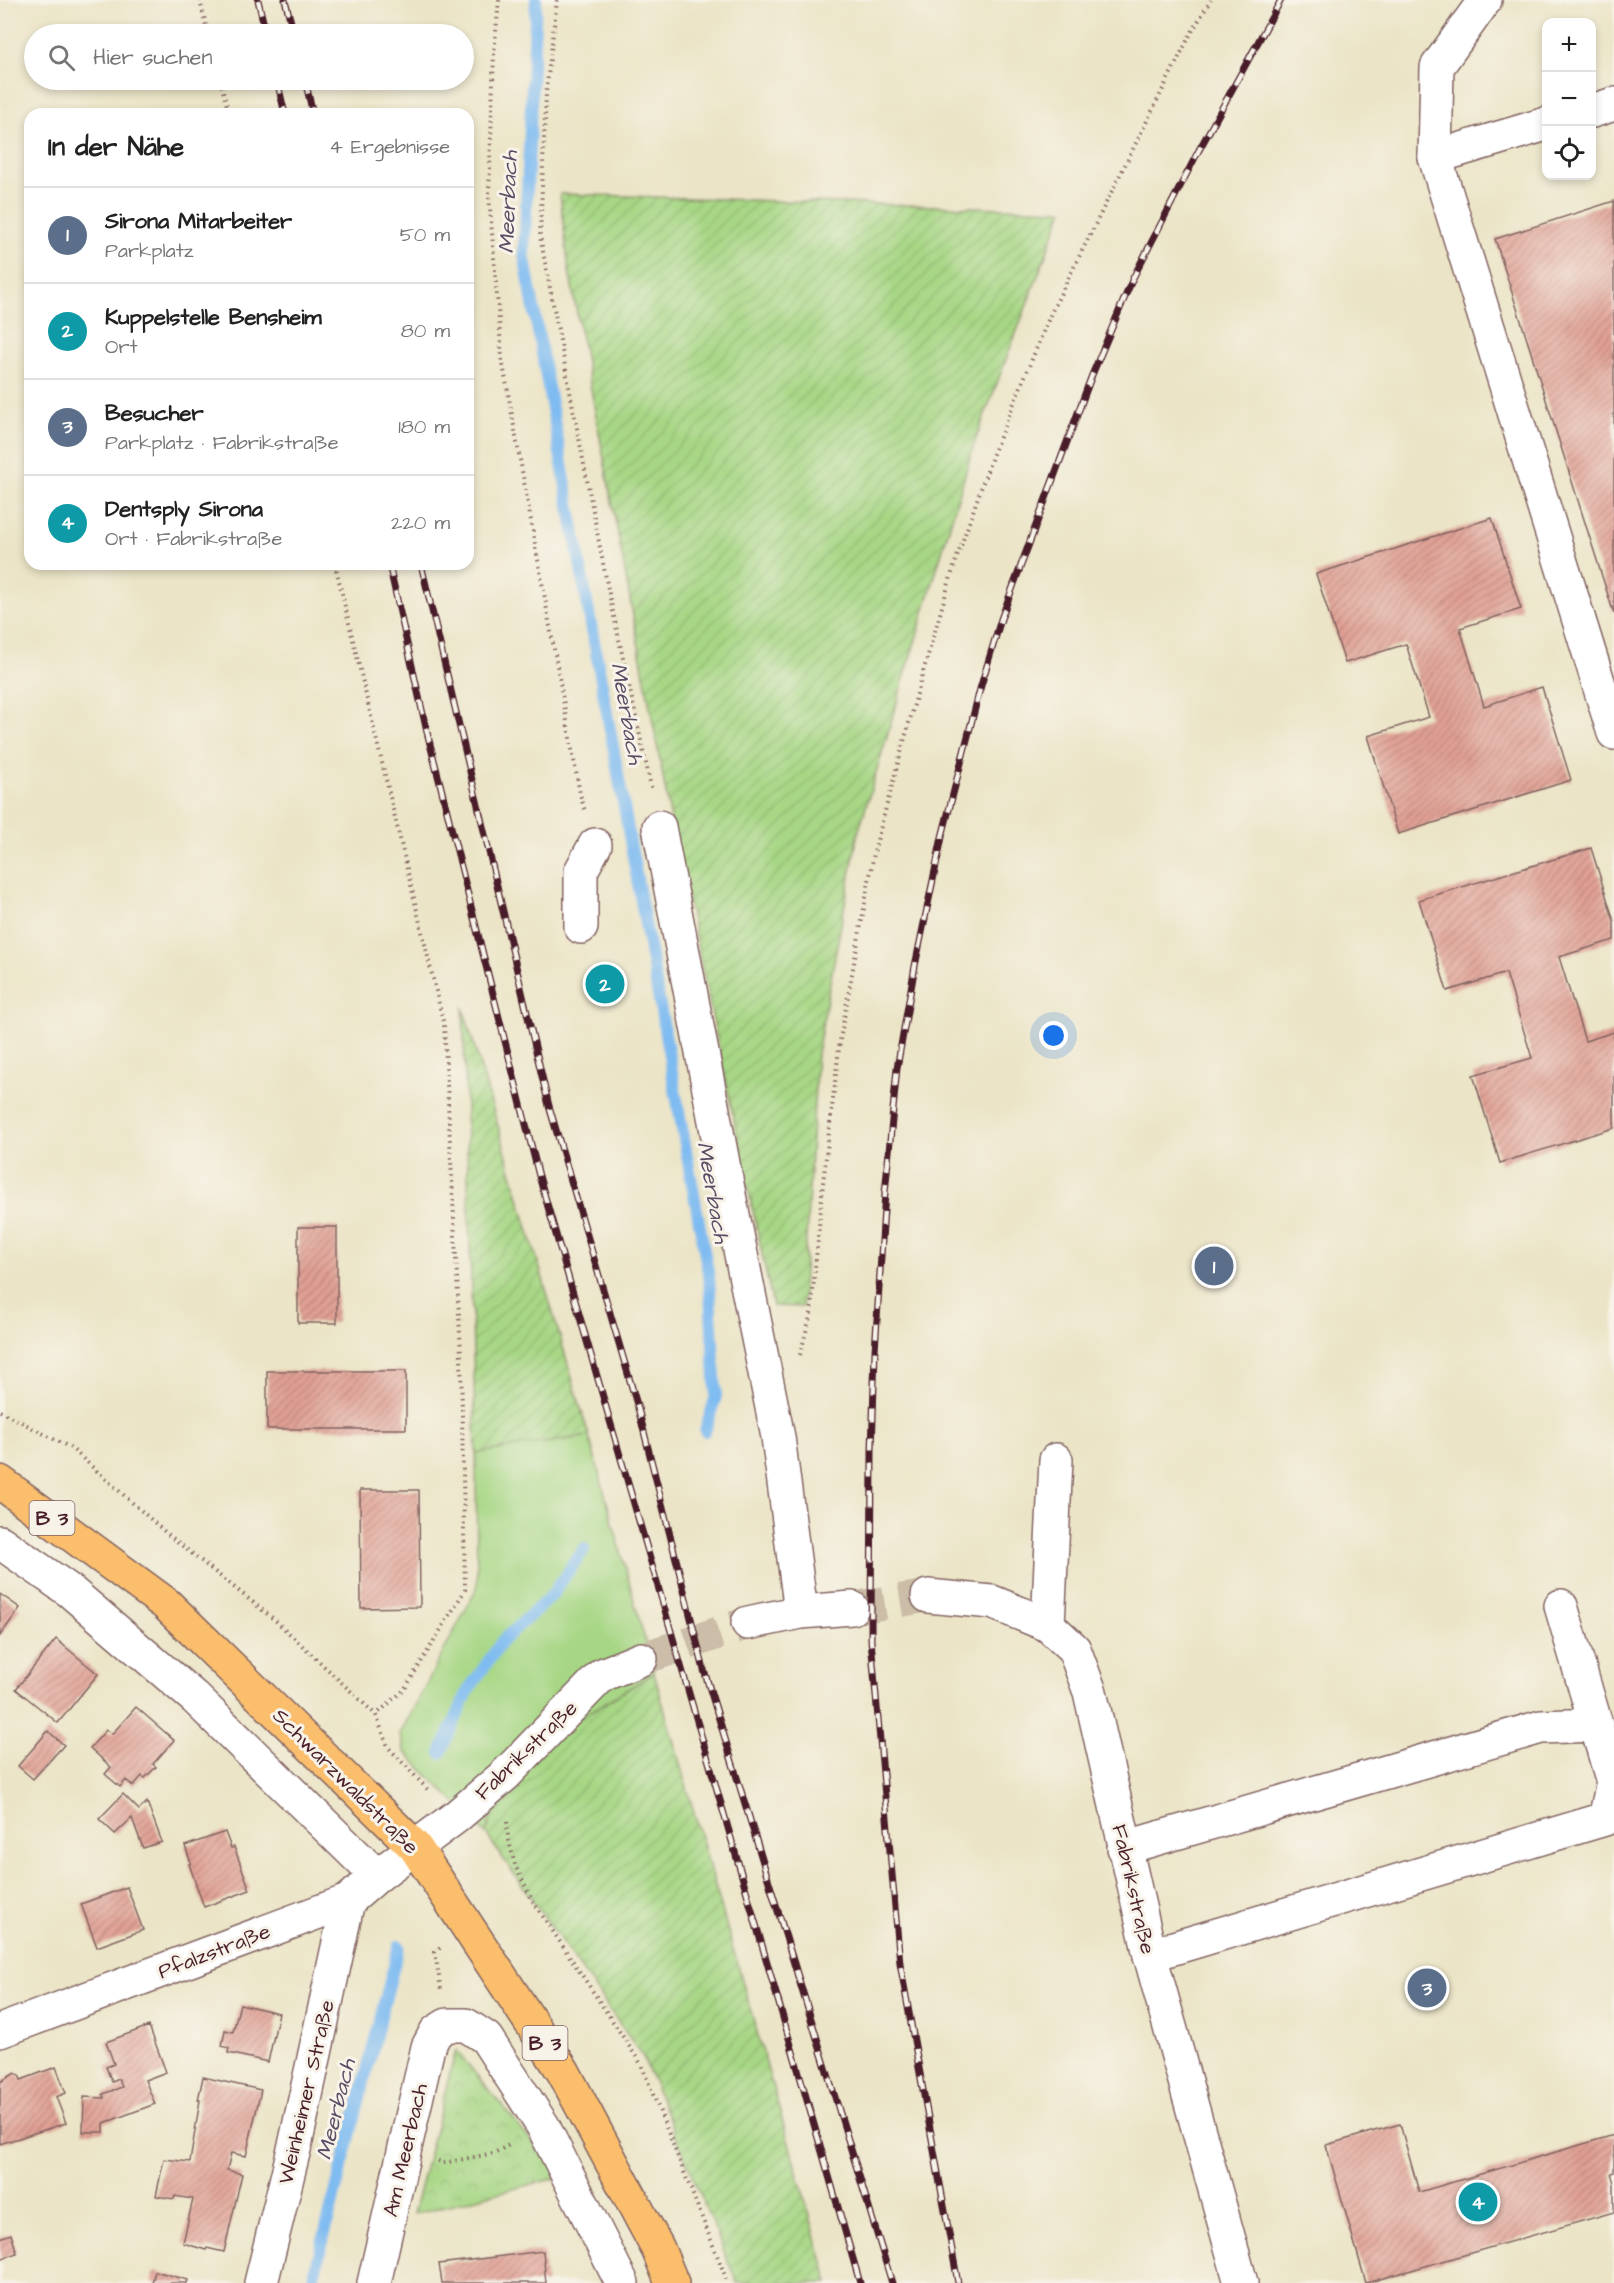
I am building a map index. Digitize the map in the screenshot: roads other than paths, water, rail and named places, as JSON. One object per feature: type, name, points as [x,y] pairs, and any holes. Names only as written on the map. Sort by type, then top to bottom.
[{"type":"main road","name":"Schwarzwaldstraße","points":[[0,1482],[166,1604],[415,1848],[563,2071],[658,2249],[672,2283]]},
{"type":"street","points":[[1485,0],[1437,67],[1435,157],[1614,733]]},
{"type":"street","points":[[1596,110],[1614,104]]},
{"type":"street","points":[[1435,157],[1542,125]]},
{"type":"street","points":[[659,826],[728,1194],[778,1437],[801,1612]]},
{"type":"street","points":[[581,927],[581,871],[595,845]]},
{"type":"street","points":[[1048,1625],[1056,1460]]},
{"type":"street","points":[[0,1542],[70,1591],[195,1698],[377,1876]]},
{"type":"street","name":"Fabrikstraße","points":[[928,1596],[992,1602],[1048,1625],[1074,1649],[1090,1692],[1150,1955],[1241,2283]]},
{"type":"street","points":[[1150,1955],[1611,1827],[1613,1782],[1561,1606]]},
{"type":"street","points":[[748,1623],[801,1612],[852,1608]]},
{"type":"street","name":"Fabrikstraße","points":[[415,1848],[505,1775],[602,1675],[641,1659]]},
{"type":"street","points":[[1124,1848],[1541,1726],[1596,1725]]},
{"type":"street","name":"Pfalzstraße","points":[[0,2031],[348,1901],[415,1848]]},
{"type":"street","name":"Weinheimer Straße","points":[[261,2283],[296,2141],[348,1901]]},
{"type":"street","name":"Am Meerbach","points":[[374,2283],[428,2047],[436,2032],[447,2025],[466,2025],[486,2038],[543,2126],[613,2261],[622,2283]]},
{"type":"waterway","name":"Meerbach","points":[[536,0],[524,254],[709,1277],[716,1396],[705,1431]]},
{"type":"waterway","name":"Meerbach","points":[[441,1753],[468,1691],[502,1641],[552,1595],[584,1549]]},
{"type":"waterway","name":"Meerbach","points":[[312,2283],[399,1946]]},
{"type":"tunnel","points":[[852,1608],[928,1596]]},
{"type":"tunnel","points":[[641,1659],[748,1623]]},
{"type":"railway","points":[[258,0],[264,24]]},
{"type":"railway","points":[[285,0],[291,24]]},
{"type":"railway","points":[[958,2283],[900,1963],[871,1640],[875,1351],[885,1193],[897,1068],[915,966],[942,837],[980,689],[1001,619],[1092,375],[1133,278],[1199,150],[1281,0]]},
{"type":"railway","points":[[279,90],[284,108]]},
{"type":"railway","points":[[307,90],[312,108]]},
{"type":"railway","points":[[390,570],[427,732],[539,1176],[860,2283]]},
{"type":"railway","points":[[422,570],[549,1106],[638,1408],[704,1670],[892,2283]]},
{"type":"place","name":"Kuppelstelle Bensheim","points":[[605,984]]},
{"type":"place","name":"Sirona Mitarbeiter","points":[[1214,1266]]},
{"type":"place","name":"Besucher","points":[[1427,1988]]},
{"type":"place","name":"Dentsply Sirona","points":[[1478,2202]]}]
